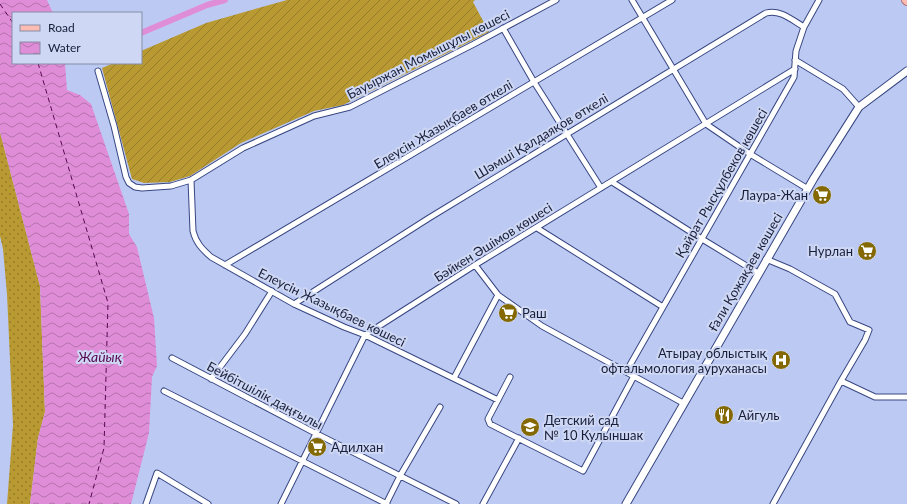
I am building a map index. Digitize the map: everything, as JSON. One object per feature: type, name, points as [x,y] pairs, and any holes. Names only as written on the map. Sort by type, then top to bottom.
[{"type":"street","name":"Бауыржан Момышұлы көшесі","points":[[98,71],[114,126],[126,177],[129,183],[135,187],[142,188],[171,186],[191,180],[243,148],[314,116],[350,107],[556,0]]},
{"type":"street","points":[[632,0],[706,124],[750,154],[808,189]]},
{"type":"street","name":"Елеусін Жазықбаев өткелі","points":[[225,265],[672,0]]},
{"type":"street","name":"Қайрат Рысқұлбеков көшесі","points":[[626,372],[794,77],[796,51],[804,27],[819,0]]},
{"type":"street","name":"Шәмші Қалдаяқов өткелі","points":[[294,304],[429,218],[766,13],[777,12],[804,27]]},
{"type":"street","points":[[503,28],[534,82],[601,188]]},
{"type":"street","points":[[795,60],[843,89],[858,107]]},
{"type":"street","name":"Бәйкен Әшімов көшесі","points":[[365,335],[475,265],[795,69]]},
{"type":"street","name":"Ғали Қожақаев көшесі","points":[[626,504],[766,259],[858,107],[907,71]]},
{"type":"street","name":"Елеусін Жазықбаев көшесі","points":[[191,180],[195,239],[205,252],[294,304],[365,335],[498,400]]},
{"type":"street","points":[[612,182],[758,273]]},
{"type":"street","points":[[537,228],[663,307]]},
{"type":"street","points":[[766,259],[790,269],[835,294],[850,322],[869,330],[865,340],[841,380],[773,504]]},
{"type":"street","points":[[475,265],[498,295],[542,326],[683,403]]},
{"type":"street","points":[[211,379],[245,334],[272,291]]},
{"type":"street","points":[[454,378],[498,295]]},
{"type":"street","points":[[280,504],[365,335]]},
{"type":"street","name":"Бейбітшілік даңғылы","points":[[172,358],[315,434],[456,504]]},
{"type":"street","points":[[510,377],[488,419],[488,422],[583,471],[634,376]]},
{"type":"street","points":[[841,380],[875,397],[907,397]]},
{"type":"street","points":[[164,391],[386,504],[400,476],[440,407]]},
{"type":"street","points":[[483,504],[519,438]]},
{"type":"street","points":[[146,504],[158,473],[208,504]]},
{"type":"shaded area","points":[[287,0],[475,0],[473,2],[489,32],[343,105],[314,111],[241,143],[190,176],[170,182],[144,183],[132,179],[102,68],[112,64],[142,64],[142,51],[206,23]]},
{"type":"shaded area","points":[[0,132],[40,286],[45,412],[38,438],[30,504],[7,504],[13,425],[7,294],[3,249],[0,236]]},
{"type":"water","name":"Жайық","points":[[0,0],[47,0],[53,12],[12,12],[12,64],[65,64],[67,90],[80,95],[91,104],[129,214],[129,234],[137,247],[154,318],[157,366],[152,377],[149,433],[131,504],[30,504],[38,438],[45,412],[40,286],[0,132]]},
{"type":"waterway","points":[[142,33],[207,5],[225,0]]},
{"type":"ferry route","points":[[0,4],[12,22]]},
{"type":"ferry route","points":[[38,64],[108,303],[104,448],[89,504]]},
{"type":"place","name":"Лаура-Жан","points":[[822,195]]},
{"type":"place","name":"Нурлан","points":[[867,251]]},
{"type":"place","name":"Раш","points":[[508,313]]},
{"type":"place","name":"Атырау облыстық офтальмология ауруханасы","points":[[781,360]]},
{"type":"place","name":"Айгуль","points":[[724,415]]},
{"type":"place","name":"Детский сад № 10 Кулыншак","points":[[530,427]]},
{"type":"place","name":"Адилхан","points":[[317,447]]}]
